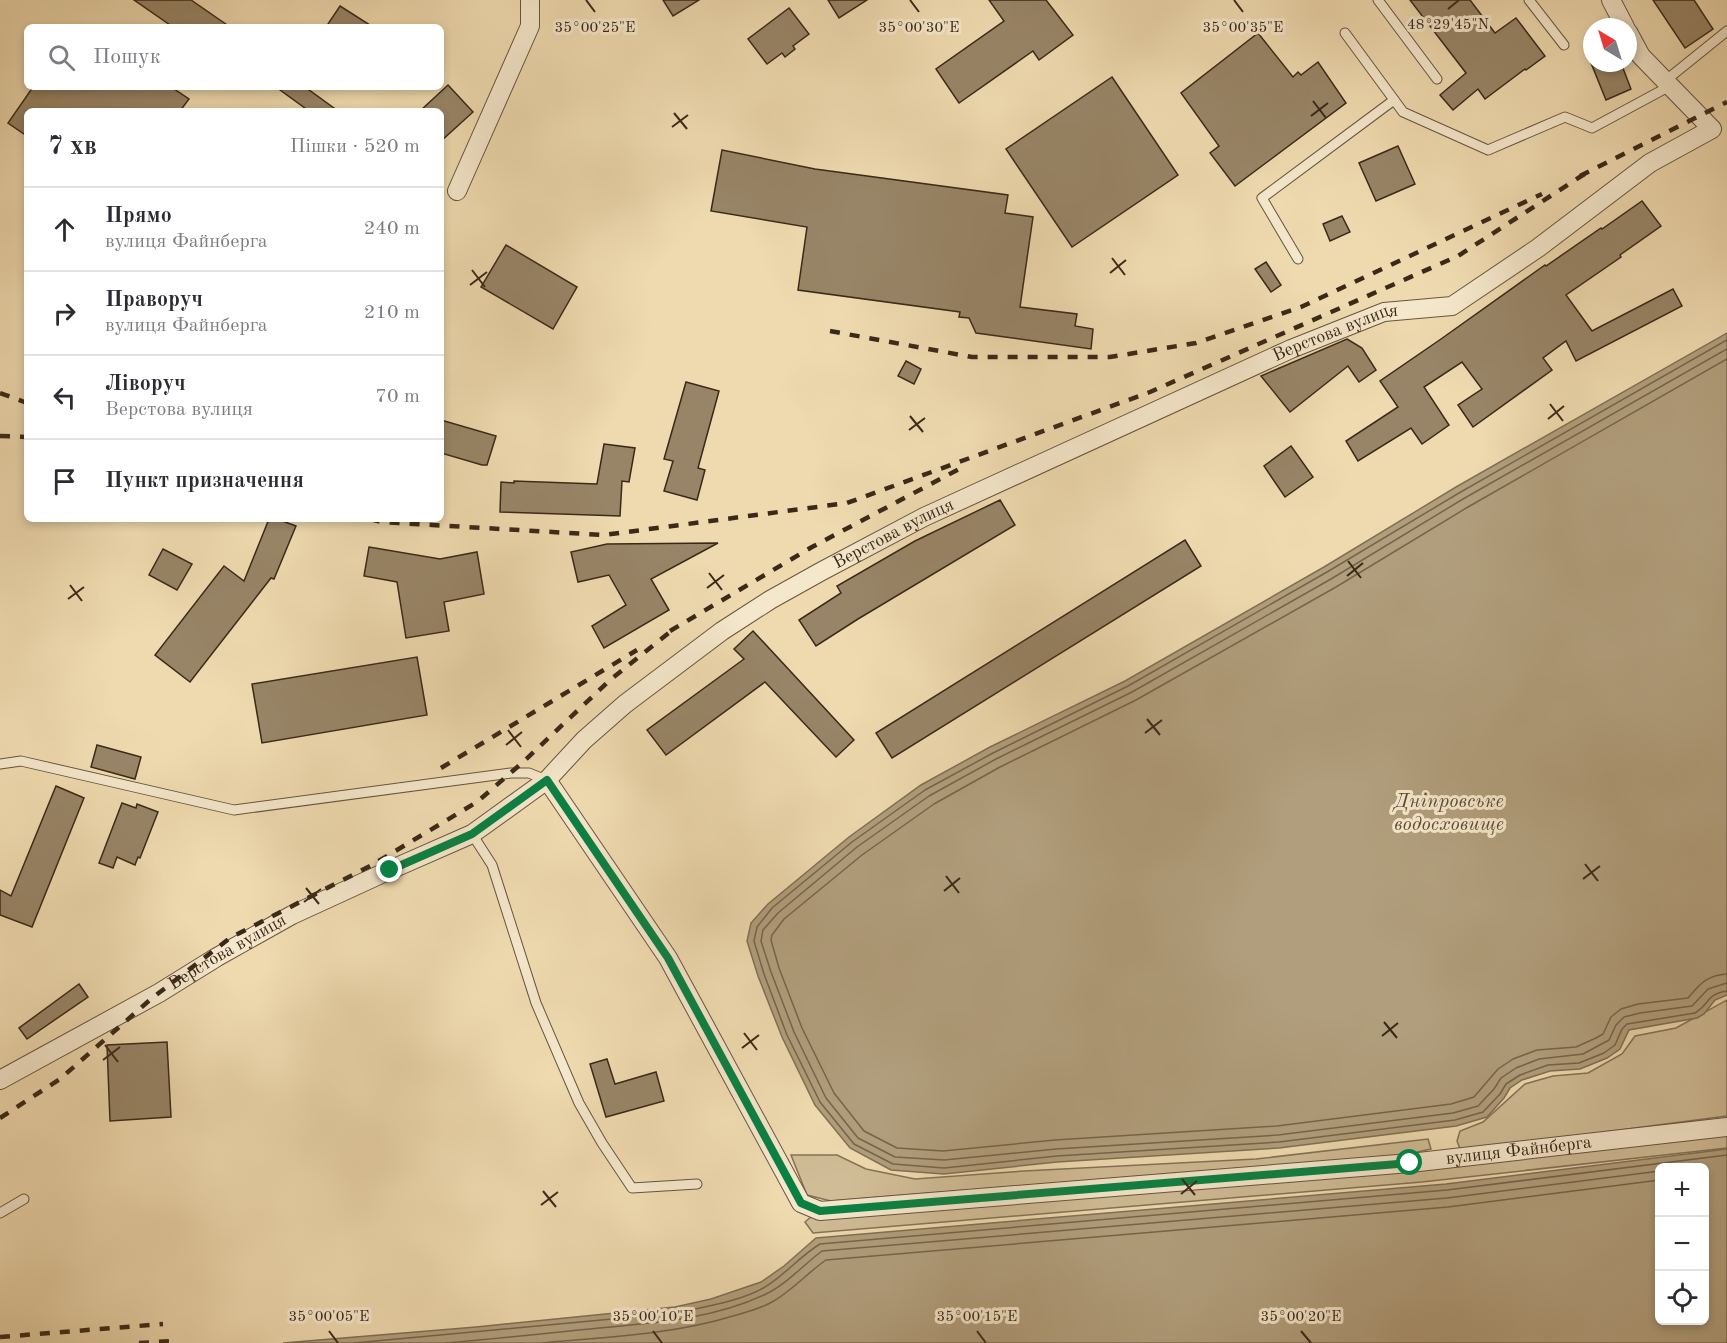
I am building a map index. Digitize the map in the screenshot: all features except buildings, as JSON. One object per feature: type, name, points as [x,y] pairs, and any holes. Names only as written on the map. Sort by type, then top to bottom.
[{"type":"street","points":[[457,191],[530,26],[530,0]]},
{"type":"street","points":[[1611,0],[1620,18]]},
{"type":"street","name":"Верстова вулиця","points":[[0,1080],[159,993],[216,957],[292,915],[472,834],[547,780],[584,740],[625,704],[722,631],[770,600],[822,571],[924,517],[1291,349],[1384,312],[1452,306],[1538,248],[1650,163],[1720,126],[1668,83],[1641,56],[1637,49]]},
{"type":"street","name":"вулиця Файнберга","points":[[547,780],[668,958],[801,1203],[820,1211],[1410,1163],[1727,1127]]},
{"type":"lane","points":[[1378,0],[1437,80]]},
{"type":"lane","points":[[1529,0],[1563,45]]},
{"type":"lane","points":[[1345,33],[1403,112],[1488,150],[1565,117],[1592,128],[1668,83],[1727,31]]},
{"type":"lane","points":[[1298,259],[1262,198],[1394,100]]},
{"type":"lane","points":[[0,764],[21,761],[234,810],[511,772],[529,773],[547,780]]},
{"type":"lane","points":[[472,834],[492,865],[537,1003],[579,1103],[602,1143],[632,1188],[697,1184]]},
{"type":"lane","points":[[0,1213],[24,1199]]},
{"type":"shaded area","points":[[1727,1000],[1727,1116],[1475,1149],[1460,1149],[1457,1141],[1460,1131],[1483,1122],[1525,1084],[1553,1076],[1588,1073],[1622,1054],[1635,1036],[1676,1028]]},
{"type":"shaded area","points":[[1727,1131],[1727,1148],[1422,1182],[813,1233],[805,1222],[812,1216]]},
{"type":"shaded area","points":[[1428,1139],[1431,1149],[1404,1155],[831,1201],[807,1195],[791,1155],[837,1155],[866,1169],[915,1179],[1256,1159]]},
{"type":"water","name":"Дніпровське водосховище","points":[[1727,333],[1727,995],[1715,1000],[1704,1014],[1697,1018],[1629,1030],[1620,1049],[1607,1058],[1580,1069],[1550,1071],[1522,1080],[1510,1088],[1487,1117],[1456,1126],[1279,1148],[1057,1162],[944,1174],[891,1170],[850,1148],[815,1105],[782,1037],[758,976],[747,941],[751,923],[768,904],[849,837],[921,785],[990,747],[1125,681],[1324,567],[1456,487]]},
{"type":"water","points":[[1727,1149],[1727,1343],[283,1343],[675,1307],[711,1299],[761,1282],[784,1266],[816,1238],[1446,1184]]},
{"type":"railway","points":[[1580,176],[1727,102]]},
{"type":"railway","points":[[381,522],[604,535],[847,503],[1150,392],[1458,256],[1586,173]]},
{"type":"railway","points":[[830,331],[972,357],[1110,357],[1196,343],[1301,307],[1542,194]]},
{"type":"railway","points":[[0,393],[24,402]]},
{"type":"railway","points":[[0,436],[24,437]]},
{"type":"railway","points":[[670,631],[812,547],[961,468]]},
{"type":"railway","points":[[0,1118],[60,1079],[151,999],[230,938],[372,865],[477,802],[610,680],[676,627]]},
{"type":"railway","points":[[441,768],[637,650]]},
{"type":"railway","points":[[0,1337],[163,1324]]},
{"type":"railway","points":[[139,1343],[173,1341]]},
{"type":"route","points":[[390,870],[472,834],[547,780],[668,958],[801,1203],[820,1211],[1410,1163]]}]
